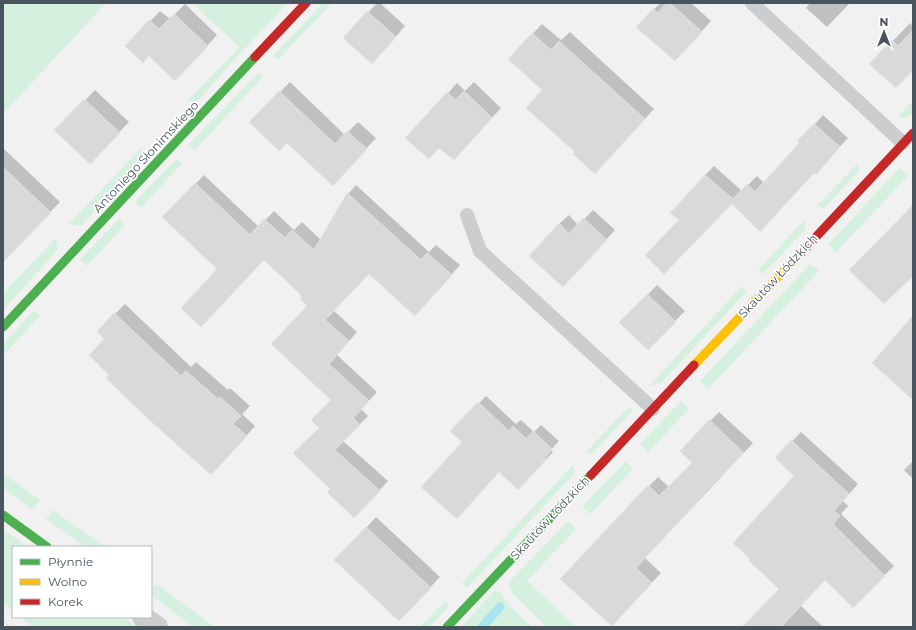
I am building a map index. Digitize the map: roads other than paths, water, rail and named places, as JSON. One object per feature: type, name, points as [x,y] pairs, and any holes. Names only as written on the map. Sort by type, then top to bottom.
[{"type":"street","name":"Antoniego Słonimskiego","points":[[3,327],[306,3]]},
{"type":"street","name":"Skautów Łódzkich","points":[[447,627],[908,138]]},
{"type":"street","points":[[3,515],[46,546]]},
{"type":"street","points":[[144,618],[157,627]]},
{"type":"lane","name":"Skautów Łódzkich","points":[[752,3],[908,138]]},
{"type":"lane","points":[[467,215],[480,251],[653,409]]},
{"type":"waterway","points":[[482,627],[500,607]]},
{"type":"railway","points":[[3,624],[7,627]]}]
